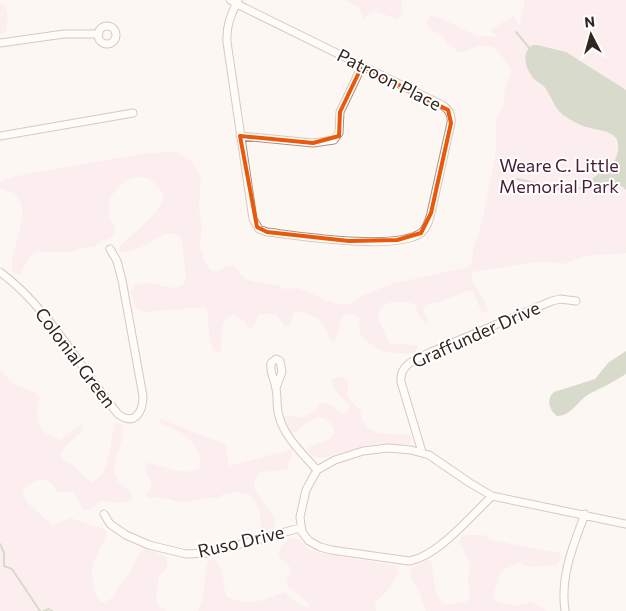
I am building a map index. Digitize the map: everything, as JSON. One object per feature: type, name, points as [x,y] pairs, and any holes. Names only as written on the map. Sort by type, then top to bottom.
[{"type":"street","name":"Patroon Place","points":[[235,1],[442,105],[448,110],[451,123],[429,219],[426,227],[418,235],[397,240],[361,242],[262,231],[257,227],[253,219],[240,136],[227,34],[229,18],[235,1]]},
{"type":"street","points":[[0,43],[64,34],[99,34]]},
{"type":"street","points":[[240,136],[312,142],[334,140],[339,133],[340,112],[362,66]]},
{"type":"street","points":[[0,136],[133,113]]},
{"type":"street","name":"Colonial Green","points":[[0,272],[18,287],[48,320],[118,414],[130,419],[141,412],[143,396],[118,262],[110,250]]},
{"type":"street","name":"Graffunder Drive","points":[[422,452],[401,382],[401,373],[404,367],[431,352],[552,301],[560,299],[576,301]]},
{"type":"street","points":[[276,388],[277,410],[280,423],[317,470]]},
{"type":"street","points":[[492,496],[436,548],[422,557],[409,561],[323,549],[309,541],[300,528],[304,496],[310,480],[317,470],[335,460],[370,450],[396,449],[422,452],[429,455],[470,484],[492,496],[626,524]]},
{"type":"street","name":"Ruso Drive","points":[[104,514],[111,525],[126,535],[150,545],[186,554],[208,553],[300,528]]},
{"type":"street","points":[[565,611],[563,592],[566,570],[585,514]]},
{"type":"highlighted area","points":[[362,66],[448,110],[451,123],[431,213],[421,233],[397,240],[349,241],[267,232],[257,227],[240,136],[313,143],[339,136],[340,112]]},
{"type":"green space","points":[[345,0],[401,0],[403,14],[396,19],[378,12],[372,12],[364,19],[359,7]]},
{"type":"green space","name":"Weare C. Little Memorial Park","points":[[525,0],[626,0],[626,253],[585,256],[564,264],[528,263],[473,272],[472,280],[488,310],[487,313],[481,311],[473,291],[467,291],[440,302],[427,304],[423,308],[427,324],[420,318],[414,304],[399,302],[383,305],[378,317],[389,343],[417,345],[416,352],[409,354],[380,350],[365,340],[360,334],[359,317],[352,314],[343,316],[334,341],[330,340],[325,327],[318,319],[306,313],[298,312],[294,312],[290,325],[285,326],[276,314],[260,315],[252,329],[243,320],[233,315],[229,317],[223,325],[221,350],[219,352],[214,351],[210,341],[207,308],[145,312],[135,307],[131,292],[134,286],[146,283],[171,288],[177,287],[184,283],[186,277],[183,246],[178,236],[167,234],[129,252],[120,250],[120,246],[152,216],[162,202],[164,195],[150,180],[143,177],[136,177],[122,184],[109,199],[109,217],[116,228],[111,238],[102,241],[94,247],[81,248],[69,252],[36,252],[29,257],[20,275],[13,273],[13,255],[22,221],[22,211],[20,201],[14,194],[0,189],[0,182],[16,176],[147,153],[176,152],[192,162],[201,177],[199,208],[202,228],[200,247],[205,262],[212,271],[220,271],[225,267],[234,265],[244,278],[251,281],[270,285],[276,284],[285,289],[298,288],[333,303],[347,304],[391,284],[468,267],[472,261],[473,250],[483,218],[496,150],[496,119],[503,107],[505,90],[511,71],[505,60],[493,47],[478,46],[464,52],[459,52],[448,44],[441,34],[430,29],[426,23],[432,16],[438,17],[477,36],[501,39],[489,30],[514,16],[519,27]]},
{"type":"green space","points":[[0,4],[5,5],[8,17],[6,32],[0,34]]},
{"type":"green space","points":[[0,369],[14,384],[40,397],[37,418],[46,433],[60,440],[78,426],[83,425],[83,431],[60,454],[62,459],[71,464],[91,482],[102,474],[108,458],[114,425],[117,423],[121,424],[123,431],[116,460],[115,474],[118,481],[131,491],[132,498],[130,501],[120,503],[101,501],[92,509],[83,510],[72,491],[58,493],[51,483],[43,480],[30,484],[22,493],[26,501],[52,525],[71,518],[101,528],[107,532],[94,561],[92,575],[97,598],[101,602],[109,600],[115,594],[123,580],[131,572],[136,558],[145,548],[167,557],[167,568],[159,576],[156,600],[161,608],[167,611],[0,611]]},
{"type":"green space","points":[[339,376],[349,380],[347,393],[360,410],[362,419],[368,428],[377,433],[411,435],[411,443],[402,445],[382,443],[367,445],[322,458],[311,455],[308,451],[309,447],[332,437],[334,429],[331,424],[325,419],[318,417],[304,425],[297,432],[292,433],[284,417],[287,415],[302,417],[314,411],[320,403],[326,403],[343,414],[347,413],[349,406],[347,402],[332,383],[332,379]]},
{"type":"green space","points":[[160,419],[226,444],[229,466],[293,449],[287,470],[260,472],[254,480],[257,493],[272,513],[276,526],[264,532],[261,530],[260,512],[256,502],[250,495],[234,492],[223,494],[220,498],[183,502],[166,498],[147,497],[146,493],[151,489],[151,483],[146,470],[146,463],[185,472],[199,468],[200,462],[198,450],[191,441],[176,430],[165,426],[159,421]]},
{"type":"green space","points":[[484,535],[490,539],[560,553],[561,559],[556,565],[531,567],[518,563],[505,569],[500,573],[493,597],[495,601],[509,605],[531,602],[548,611],[426,611],[419,591],[411,578],[411,569],[427,560],[431,561],[440,600],[448,604],[467,601],[470,597],[468,580],[471,564],[459,541],[461,537]]},
{"type":"green space","points":[[291,538],[299,539],[310,550],[320,553],[398,566],[397,577],[375,603],[376,611],[198,611],[202,600],[207,563],[209,560],[215,559],[222,572],[227,597],[250,602],[263,600],[284,592],[300,605],[308,608],[309,604],[287,586],[286,579],[291,570],[278,555],[282,545]]},
{"type":"shaded area","points":[[533,45],[566,52],[626,90],[626,190],[618,185],[580,189],[615,160],[618,143],[613,135],[581,125],[559,111],[545,87],[534,79],[527,66],[525,56]]},
{"type":"shaded area","points":[[626,351],[626,374],[586,396],[567,413],[557,416],[554,414],[550,408],[549,401],[554,392],[595,379],[608,363]]},
{"type":"waterway","points":[[516,32],[531,50]]},
{"type":"waterway","points":[[517,179],[569,191],[581,188]]},
{"type":"waterway","points":[[0,544],[4,553],[4,566],[12,569],[40,611]]},
{"type":"waterway","points":[[44,611],[49,609],[52,611]]}]
